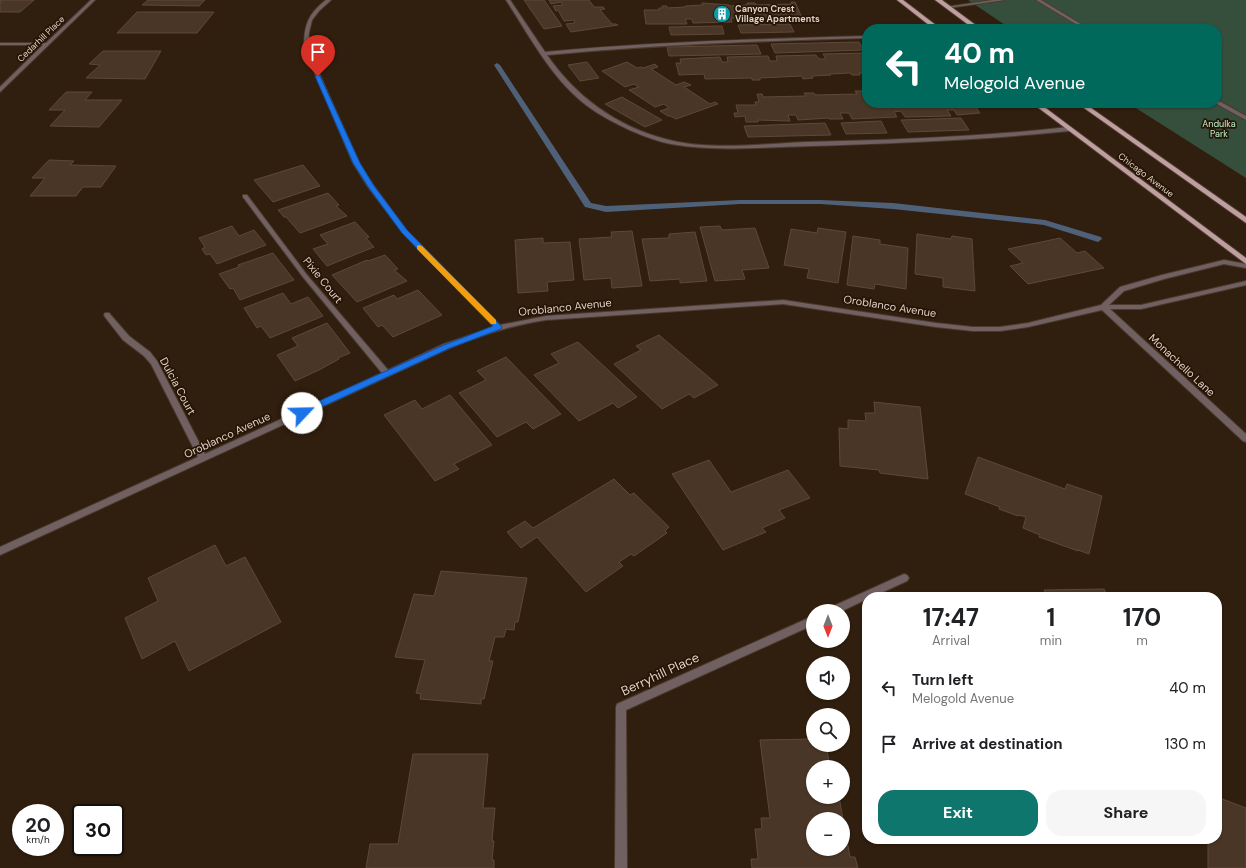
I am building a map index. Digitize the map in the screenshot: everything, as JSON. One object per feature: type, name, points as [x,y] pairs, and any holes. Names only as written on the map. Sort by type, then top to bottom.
[{"type":"main road","points":[[900,0],[931,24]]},
{"type":"main road","points":[[938,0],[971,24]]},
{"type":"main road","name":"Chicago Avenue","points":[[1042,108],[1246,262]]},
{"type":"main road","name":"Chicago Avenue","points":[[1087,108],[1246,221]]},
{"type":"street","name":"Cedarhill Place","points":[[0,90],[93,0]]},
{"type":"street","points":[[329,0],[317,9],[310,18],[305,34],[306,48],[356,163],[371,187],[405,232],[498,327]]},
{"type":"street","points":[[508,0],[560,78],[595,109],[630,128],[668,142],[712,146],[940,141],[1008,136],[1069,129]]},
{"type":"street","points":[[948,8],[1003,0]]},
{"type":"street","points":[[1038,0],[1079,24]]},
{"type":"street","points":[[544,54],[616,47],[708,41],[862,37]]},
{"type":"street","points":[[0,44],[46,44]]},
{"type":"street","points":[[1222,105],[1246,118]]},
{"type":"street","name":"Pixie Court","points":[[245,196],[305,276],[387,374]]},
{"type":"street","name":"Oroblanco Avenue","points":[[1103,307],[1122,289],[1162,277],[1224,262],[1246,266]]},
{"type":"street","name":"Oroblanco Avenue","points":[[0,551],[453,344],[498,327],[546,318],[783,302],[936,325],[973,329],[1000,329],[1028,325],[1103,307],[1141,307],[1188,298],[1246,283]]},
{"type":"street","name":"Monachello Lane","points":[[1103,307],[1246,439]]},
{"type":"street","name":"Dulcia Court","points":[[107,315],[126,338],[147,354],[154,363],[203,458]]},
{"type":"street","points":[[873,592],[904,578]]},
{"type":"street","points":[[847,604],[862,597]]},
{"type":"street","name":"Berryhill Place","points":[[621,868],[621,707],[806,623]]},
{"type":"green space","name":"Andulka Park","points":[[968,0],[1246,0],[1246,178],[1136,108],[1222,108],[1222,24],[1004,24]]},
{"type":"building","points":[[0,0],[34,0],[20,12],[0,12],[0,4],[2,2],[0,2]]},
{"type":"building","points":[[148,0],[205,0],[199,6],[142,5]]},
{"type":"building","points":[[524,0],[544,0],[562,26],[544,29]]},
{"type":"building","points":[[549,0],[589,0],[594,7],[603,7],[605,9],[600,10],[612,24],[618,25],[571,32],[566,24],[575,23],[574,20],[564,21],[558,10],[556,11],[553,6],[563,5],[561,2],[551,4]]},
{"type":"building","name":"Canyon Crest Village Apartments","points":[[791,2],[795,2],[803,20],[784,21],[782,17],[776,17],[778,21],[739,22],[737,18],[731,18],[732,22],[693,23],[692,19],[685,19],[687,24],[646,24],[644,10],[659,10],[659,8],[663,8],[662,6],[667,6],[667,8],[703,5],[702,3],[730,6],[747,5],[747,3],[755,3],[756,5],[792,4]]},
{"type":"building","points":[[137,12],[214,12],[197,33],[117,33]]},
{"type":"building","points":[[790,24],[794,32],[741,33],[738,25]]},
{"type":"building","points":[[722,26],[724,34],[671,35],[669,27]]},
{"type":"building","points":[[859,42],[862,50],[775,53],[771,44]]},
{"type":"building","points":[[757,45],[761,54],[669,56],[667,47]]},
{"type":"building","points":[[103,51],[161,51],[145,79],[86,78],[100,65],[89,64]]},
{"type":"building","points":[[862,53],[862,73],[859,73],[860,75],[852,75],[850,73],[830,74],[831,75],[812,76],[813,78],[803,79],[802,76],[760,78],[760,80],[752,80],[752,78],[705,79],[704,74],[679,75],[676,63],[681,63],[680,59],[720,57],[722,62],[728,62],[727,57],[768,56],[770,61],[777,61],[776,56],[816,55],[819,59],[826,59],[823,54]]},
{"type":"building","points":[[587,62],[599,78],[580,81],[568,65]]},
{"type":"building","points":[[627,62],[637,68],[643,68],[655,64],[658,67],[651,69],[676,85],[684,82],[691,85],[684,87],[710,104],[715,102],[718,104],[676,119],[668,116],[660,111],[669,108],[664,104],[655,107],[629,90],[639,87],[634,84],[625,87],[602,71]]},
{"type":"building","points":[[855,91],[862,91],[862,108],[976,108],[980,113],[957,115],[954,110],[947,110],[951,116],[905,117],[901,111],[894,112],[897,117],[852,119],[849,113],[840,113],[843,119],[829,118],[798,120],[796,115],[788,115],[790,121],[758,120],[758,122],[746,122],[745,116],[735,117],[734,113],[738,113],[736,105],[756,105],[755,102],[759,102],[757,94],[762,94],[763,97],[806,96],[804,93],[814,93],[815,95],[857,94]]},
{"type":"building","points":[[66,92],[92,92],[85,100],[122,100],[99,127],[50,126],[65,110],[49,110]]},
{"type":"building","points":[[622,97],[662,120],[645,127],[605,104]]},
{"type":"building","points":[[961,118],[969,130],[908,132],[901,120]]},
{"type":"building","points":[[881,121],[887,133],[846,134],[841,123]]},
{"type":"building","points":[[825,123],[831,135],[748,137],[744,126]]},
{"type":"building","points":[[49,160],[74,161],[70,165],[116,166],[101,187],[83,187],[76,196],[30,196],[45,178],[32,178]]},
{"type":"building","points":[[303,165],[320,186],[273,202],[254,180]]},
{"type":"building","points":[[328,193],[339,205],[336,206],[347,216],[300,233],[278,210]]},
{"type":"building","points":[[355,222],[369,237],[366,238],[374,247],[327,266],[313,249],[328,244],[320,235]]},
{"type":"building","points":[[232,226],[239,236],[254,230],[266,245],[217,264],[210,254],[206,255],[202,249],[205,247],[199,238]]},
{"type":"building","points":[[720,226],[722,230],[755,228],[769,268],[742,270],[745,279],[715,281],[700,227]]},
{"type":"building","points":[[818,228],[846,232],[838,283],[807,278],[809,269],[784,265],[791,229],[817,233]]},
{"type":"building","points":[[632,231],[642,286],[612,288],[611,278],[584,280],[579,239],[612,237],[611,232]]},
{"type":"building","points":[[695,232],[707,281],[680,283],[680,279],[650,281],[642,239],[669,238],[669,234]]},
{"type":"building","points":[[917,234],[951,239],[952,236],[972,239],[975,291],[943,287],[943,278],[915,274]]},
{"type":"building","points":[[853,236],[880,240],[880,244],[908,248],[906,289],[875,284],[874,289],[847,285]]},
{"type":"building","points":[[543,238],[543,243],[570,242],[574,280],[547,282],[548,291],[518,293],[515,240]]},
{"type":"building","points":[[1060,238],[1077,253],[1085,251],[1104,268],[1028,284],[1010,266],[1023,263],[1008,249]]},
{"type":"building","points":[[273,253],[294,280],[240,300],[233,288],[230,289],[219,274],[239,267],[238,265]]},
{"type":"building","points":[[385,255],[398,269],[394,270],[407,281],[357,302],[332,275],[367,260],[368,261]]},
{"type":"building","points":[[418,290],[442,315],[393,337],[382,325],[378,327],[363,308],[394,295],[397,299]]},
{"type":"building","points":[[283,293],[291,304],[308,297],[323,316],[270,338],[261,326],[257,328],[244,308]]},
{"type":"building","points":[[327,323],[350,353],[295,381],[277,355],[298,346],[292,338]]},
{"type":"building","points":[[659,335],[718,385],[694,398],[689,394],[662,409],[614,364],[641,350],[636,346]]},
{"type":"building","points":[[578,342],[637,397],[618,408],[613,403],[579,421],[534,375],[559,363],[551,354]]},
{"type":"building","points":[[506,357],[561,414],[533,429],[526,422],[497,437],[459,393],[486,380],[477,371]]},
{"type":"building","points":[[450,395],[492,445],[454,464],[459,469],[435,481],[384,415],[415,400],[422,409]]},
{"type":"building","points":[[874,402],[920,407],[928,479],[880,473],[879,470],[840,466],[839,428],[848,429],[848,420],[866,421],[865,413],[875,413]]},
{"type":"building","points":[[978,457],[1065,489],[1067,484],[1102,496],[1089,554],[1039,537],[1040,535],[1023,528],[1026,517],[1018,516],[999,509],[1000,507],[965,494]]},
{"type":"building","points":[[709,460],[731,492],[788,470],[810,498],[779,510],[785,518],[762,528],[766,532],[723,550],[672,474]]},
{"type":"building","points":[[614,479],[630,495],[634,493],[669,527],[665,531],[667,533],[634,556],[631,554],[619,562],[623,566],[586,592],[537,537],[521,548],[507,532],[525,521],[533,528]]},
{"type":"building","points":[[215,545],[226,566],[245,557],[281,622],[189,671],[175,641],[142,659],[125,618],[158,601],[148,578]]},
{"type":"building","points":[[441,571],[527,578],[518,622],[515,622],[514,630],[506,629],[504,637],[495,637],[489,661],[493,661],[484,699],[481,699],[481,704],[420,699],[421,694],[416,693],[425,660],[395,657],[414,594],[434,596]]},
{"type":"building","points":[[1104,589],[1106,592],[1045,592],[1044,590]]},
{"type":"building","points":[[806,739],[806,752],[827,752],[829,760],[806,760],[806,804],[840,804],[842,812],[806,812],[806,856],[855,857],[858,868],[752,868],[751,859],[758,859],[755,829],[762,829],[761,818],[770,818],[760,740]]},
{"type":"building","points":[[413,754],[488,754],[483,808],[495,808],[492,841],[494,841],[492,860],[494,860],[494,868],[366,868],[370,844],[398,844]]},
{"type":"building","points":[[1222,799],[1246,808],[1246,868],[1208,868],[1208,844],[1222,844]]},
{"type":"waterway","points":[[497,65],[588,205],[606,209],[740,202],[820,202],[893,206],[1045,223],[1098,239]]},
{"type":"slow traffic","points":[[419,247],[494,322]]},
{"type":"place","name":"Canyon Crest Village Apartments","points":[[722,14]]},
{"type":"route","points":[[302,413],[447,346],[498,327],[405,232],[371,187],[356,163],[318,76]]}]
